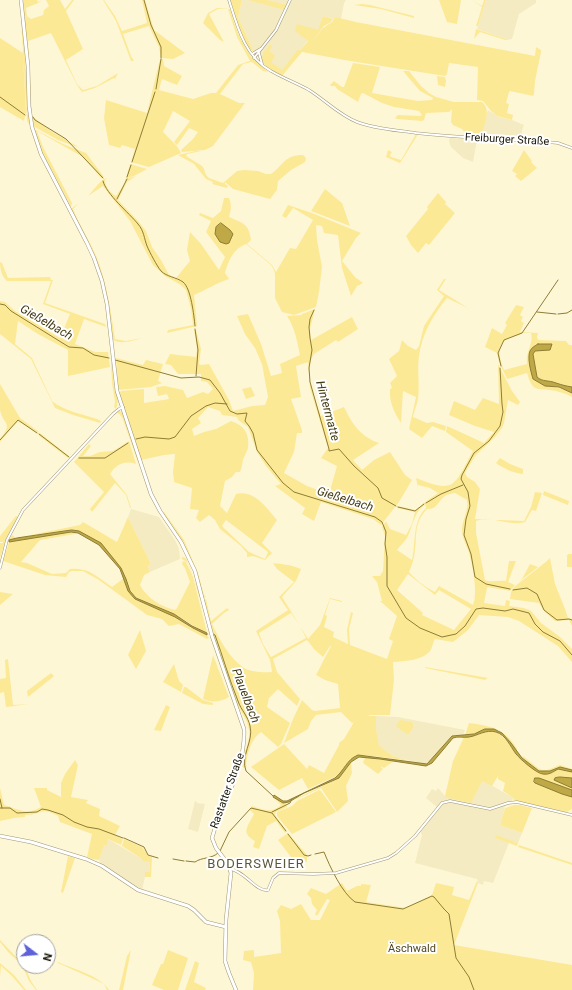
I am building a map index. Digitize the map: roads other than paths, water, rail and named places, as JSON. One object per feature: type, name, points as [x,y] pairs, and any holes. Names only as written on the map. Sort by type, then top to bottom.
[{"type":"main road","name":"Rastatter Straße","points":[[21,0],[28,66],[29,106],[32,126],[41,154],[94,258],[102,281],[107,304],[117,391],[151,494],[177,535],[190,561],[198,584],[211,634],[244,729],[242,758],[232,789],[212,838],[214,845],[227,861],[230,868]]},
{"type":"main road","points":[[0,836],[31,842],[86,859],[102,866],[129,885],[144,892],[191,908],[206,922],[226,926]]},
{"type":"main road","points":[[230,868],[231,880],[226,926],[225,961],[236,990]]},
{"type":"street","points":[[229,0],[238,28],[254,58],[276,30],[290,0]]},
{"type":"street","points":[[252,54],[263,47]]},
{"type":"street","points":[[259,53],[262,65]]},
{"type":"street","name":"Freiburger Straße","points":[[254,58],[270,71],[314,94],[340,113],[357,122],[378,128],[441,135],[558,143],[572,148]]},
{"type":"street","points":[[0,568],[6,540],[23,510],[115,412],[123,407]]},
{"type":"street","points":[[230,868],[238,871],[260,889],[265,891],[268,890],[273,878],[279,872],[333,874],[385,859],[395,854],[420,830],[442,803],[446,801],[464,803],[490,809],[508,803],[517,802],[572,815]]},
{"type":"waterway","points":[[144,0],[151,25],[161,47],[161,58]]},
{"type":"waterway","points":[[156,89],[161,59]]},
{"type":"waterway","points":[[132,162],[155,92]]},
{"type":"waterway","points":[[0,97],[25,115]]},
{"type":"waterway","points":[[33,117],[35,120],[66,139],[103,178]]},
{"type":"waterway","points":[[127,177],[131,165]]},
{"type":"waterway","points":[[117,199],[127,179]]},
{"type":"waterway","points":[[103,181],[108,192],[140,227],[148,249],[161,271],[166,275],[180,280],[186,285],[192,302],[195,326]]},
{"type":"waterway","points":[[501,366],[498,353],[504,340],[522,333],[558,280]]},
{"type":"waterway","name":"Gießelbach","points":[[0,304],[5,305],[11,311],[69,347],[83,348],[94,355],[109,358]]},
{"type":"waterway","name":"Hintermatte","points":[[314,310],[310,319],[309,327],[312,350],[309,368],[310,382],[329,451],[339,449],[354,466],[378,488],[382,498],[396,506]]},
{"type":"waterway","points":[[558,314],[567,313],[572,310]]},
{"type":"waterway","points":[[537,312],[556,314]]},
{"type":"waterway","points":[[195,329],[198,350],[196,376]]},
{"type":"waterway","name":"Gießelbach","points":[[115,360],[181,378],[199,377],[210,380],[220,393],[230,411],[237,414],[247,413],[245,421],[253,433],[257,450],[283,483],[294,492],[375,517],[382,522],[386,532],[385,544],[387,557],[387,586],[406,618],[420,628],[442,637],[456,634],[465,626],[476,609],[483,608],[505,611],[513,609],[529,613],[535,624],[543,632],[560,641],[572,655]]},
{"type":"waterway","name":"Hintermatte","points":[[500,368],[503,412],[500,426],[489,441],[474,453],[461,479],[468,492],[470,506],[466,519],[464,535],[471,554],[475,577],[486,584],[510,589]]},
{"type":"waterway","points":[[136,439],[145,437],[169,439],[175,437],[191,416],[206,406],[215,403],[227,404]]},
{"type":"waterway","points":[[0,440],[18,420],[37,433]]},
{"type":"waterway","points":[[39,434],[69,457]]},
{"type":"waterway","points":[[79,458],[105,458],[128,443]]},
{"type":"waterway","name":"Hintermatte","points":[[426,503],[441,494],[463,485]]},
{"type":"waterway","name":"Hintermatte","points":[[398,507],[415,511],[424,504]]},
{"type":"waterway","points":[[513,590],[527,588],[537,594],[544,610],[557,620],[572,620]]},
{"type":"waterway","name":"Plauelbach","points":[[213,634],[215,635],[239,704],[248,719],[250,726],[251,732],[245,760],[246,771],[273,796]]},
{"type":"waterway","points":[[0,799],[2,808]]},
{"type":"waterway","points":[[272,812],[290,803],[292,799]]},
{"type":"waterway","points":[[0,808],[10,808],[17,813],[37,812],[42,809],[48,810],[63,815],[74,822],[87,827],[99,829],[123,838]]},
{"type":"waterway","points":[[220,851],[229,832],[251,808],[272,813],[286,831]]},
{"type":"waterway","points":[[288,834],[304,855],[311,855]]},
{"type":"waterway","points":[[124,838],[144,847],[148,855],[158,858]]},
{"type":"waterway","points":[[315,854],[324,852],[341,886],[355,902],[403,909],[432,896],[434,897],[449,914],[456,958],[469,977],[474,990]]},
{"type":"waterway","points":[[186,861],[195,862],[218,853]]},
{"type":"waterway","points":[[173,859],[184,861]]},
{"type":"district","name":"BODERSWEIER","points":[[256,865]]},
{"type":"park label","name":"Äschwald","points":[[412,949]]}]
